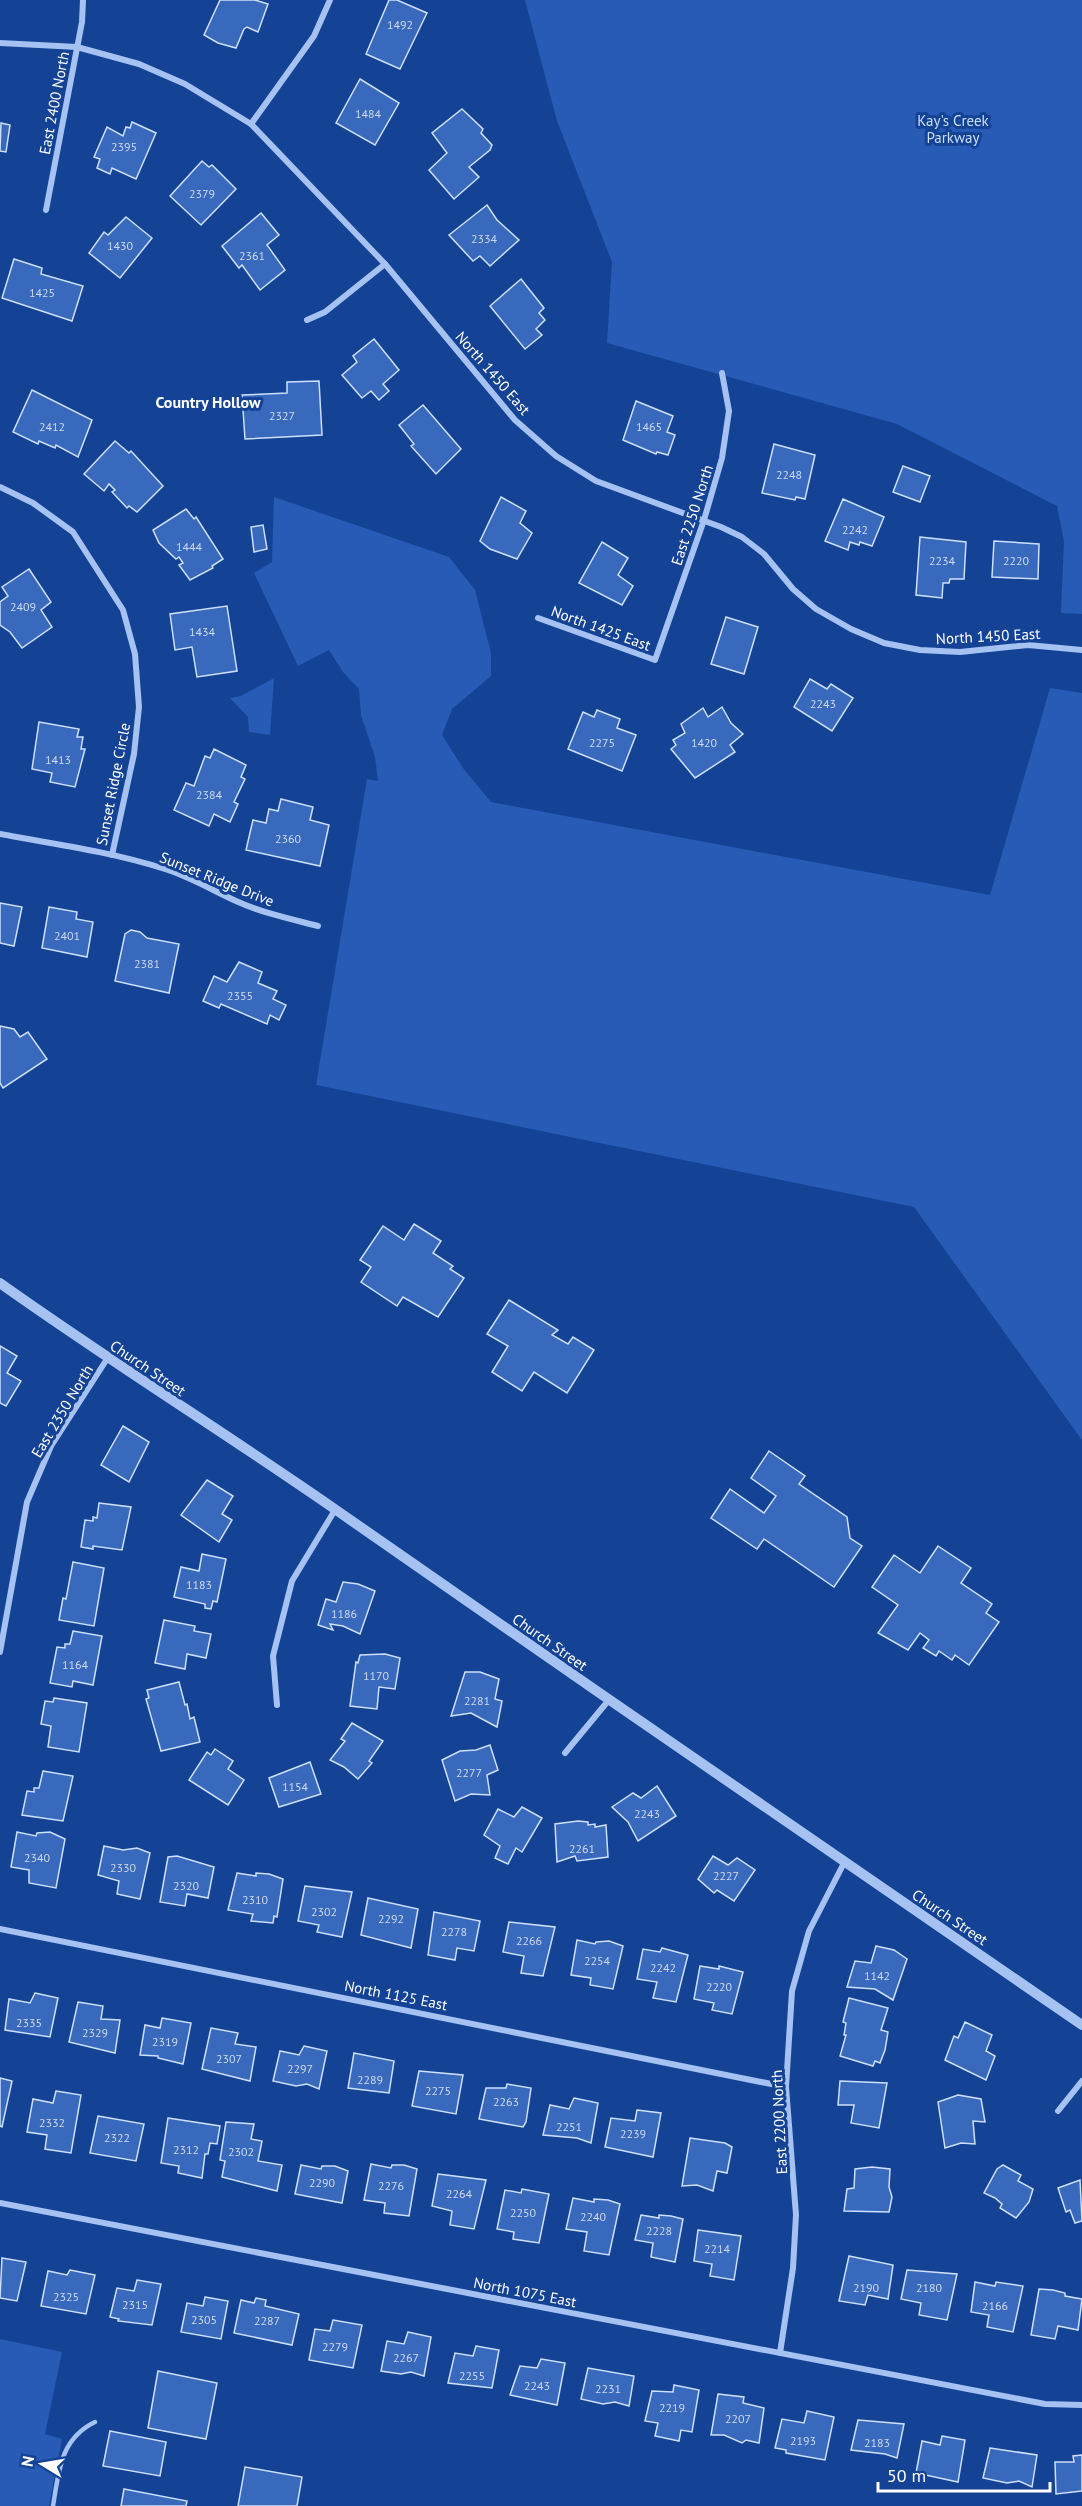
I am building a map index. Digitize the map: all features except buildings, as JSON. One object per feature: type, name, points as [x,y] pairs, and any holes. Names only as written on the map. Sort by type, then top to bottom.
[{"type":"street","name":"East 2400 North","points":[[46,210],[77,48],[82,0]]},
{"type":"street","points":[[251,124],[314,36],[330,0]]},
{"type":"street","name":"North 1450 East","points":[[0,43],[77,48],[139,64],[185,84],[251,124],[385,264],[515,420],[556,456],[596,481],[704,520],[742,537],[764,554],[793,589],[816,609],[851,629],[884,642],[920,650],[960,652],[1028,645],[1082,650]]},
{"type":"street","points":[[307,320],[326,312],[385,264]]},
{"type":"street","name":"East 2250 North","points":[[655,660],[704,520],[728,432],[729,411],[722,373]]},
{"type":"street","name":"Sunset Ridge Circle","points":[[0,487],[33,503],[74,532],[123,610],[135,654],[139,707],[134,754],[112,855]]},
{"type":"street","name":"North 1425 East","points":[[538,618],[655,660]]},
{"type":"street","name":"Sunset Ridge Drive","points":[[0,834],[112,855],[165,869],[195,880],[237,902],[277,916],[318,926]]},
{"type":"street","name":"Church Street","points":[[0,1283],[107,1359],[335,1510],[608,1701],[1082,2025]]},
{"type":"street","name":"East 2350 North","points":[[0,1652],[27,1502],[51,1446],[107,1359]]},
{"type":"street","points":[[277,1705],[273,1656],[292,1581],[335,1510]]},
{"type":"street","points":[[566,1753],[608,1701]]},
{"type":"street","name":"East 2200 North","points":[[780,2353],[794,2268],[796,2215],[786,2087],[792,1991],[809,1931],[844,1863]]},
{"type":"street","name":"North 1125 East","points":[[0,1929],[786,2087]]},
{"type":"street","points":[[1058,2111],[1082,2081]]},
{"type":"street","name":"North 1075 East","points":[[0,2203],[1045,2404],[1082,2405]]},
{"type":"lane","points":[[53,2506],[60,2466],[72,2438],[95,2422]]},
{"type":"green space","name":"Kay's Creek Parkway","points":[[525,0],[1082,0],[1082,614],[1061,613],[1064,541],[1057,506],[897,424],[607,343],[612,262],[557,121]]},
{"type":"green space","points":[[274,497],[449,557],[475,590],[491,653],[491,676],[452,709],[442,735],[463,768],[491,802],[990,895],[1050,688],[1082,693],[1082,1440],[914,1207],[316,1085],[367,779],[378,781],[375,757],[361,715],[359,689],[343,672],[329,650],[298,666],[254,573],[272,562]]},
{"type":"green space","points":[[274,678],[270,735],[249,732],[248,717],[230,698],[241,696]]},
{"type":"green space","points":[[0,2339],[62,2352],[45,2434],[62,2439],[49,2506],[0,2506]]},
{"type":"district","name":"Country Hollow","points":[[208,402]]}]
